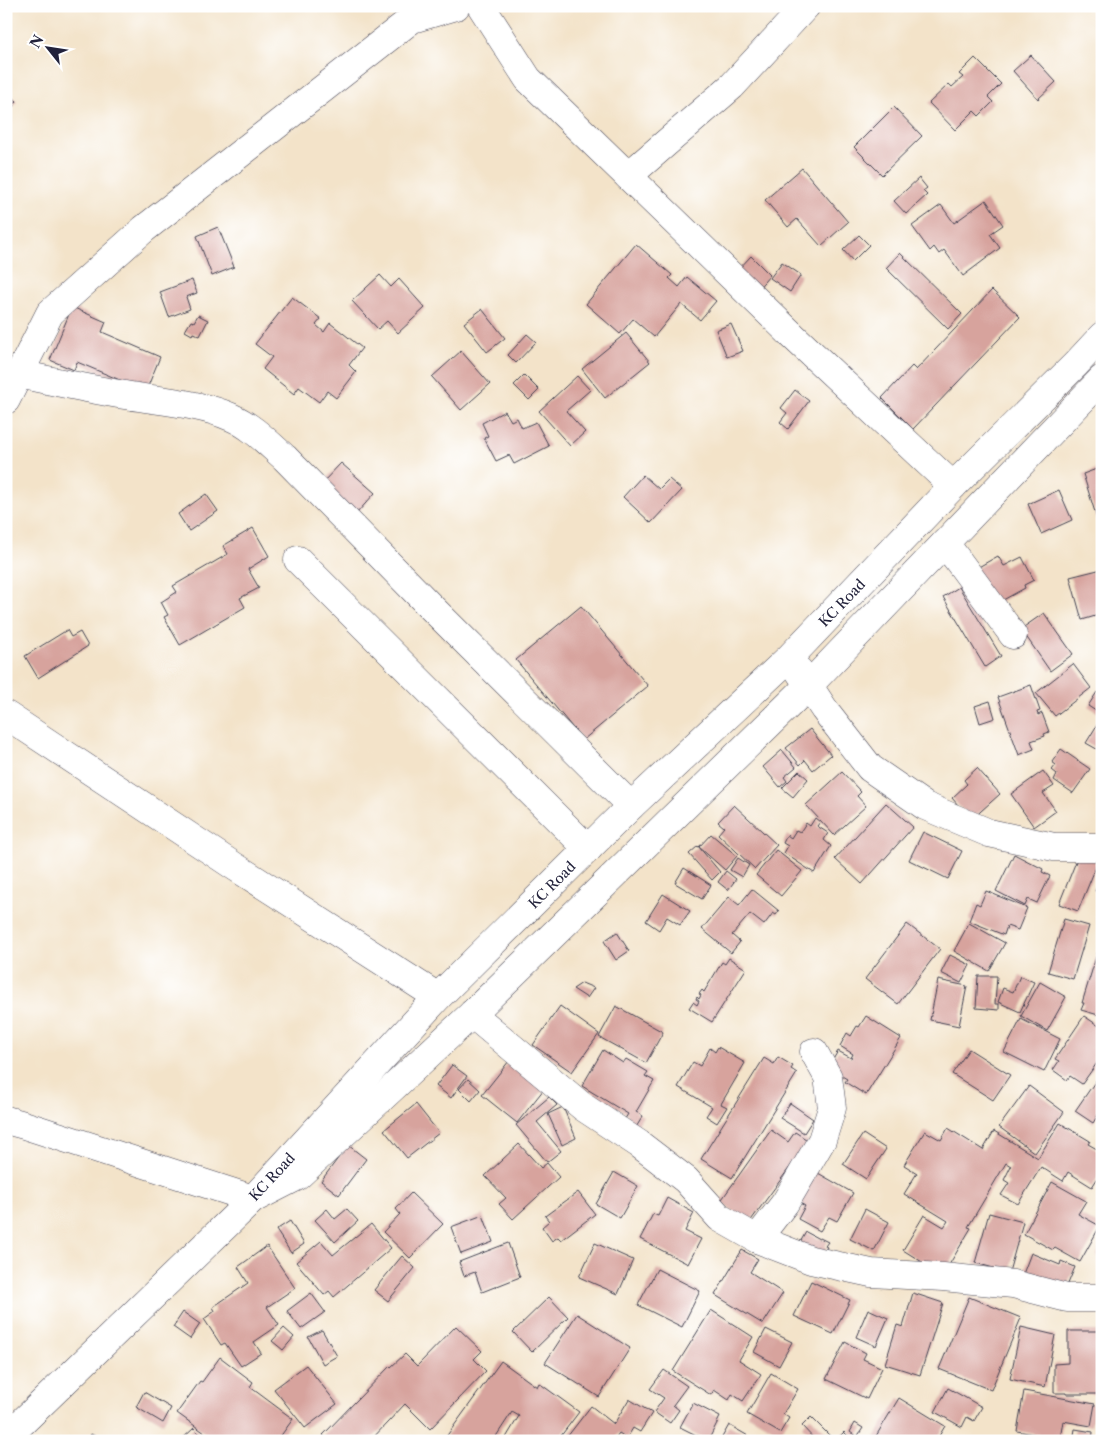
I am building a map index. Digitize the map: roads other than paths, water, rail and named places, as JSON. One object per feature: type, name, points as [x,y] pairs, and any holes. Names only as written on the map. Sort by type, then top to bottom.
[{"type":"street","points":[[6,400],[50,313],[144,229],[412,19],[456,6]]},
{"type":"street","points":[[481,6],[528,79],[794,337],[953,486]]},
{"type":"street","points":[[628,176],[732,86],[806,6]]},
{"type":"street","name":"KC Road","points":[[9,1437],[252,1199],[438,997],[631,806],[790,657],[953,486],[1102,336]]},
{"type":"street","points":[[19,374],[97,390],[194,406],[219,412],[242,422],[286,458],[432,608],[631,806]]},
{"type":"street","points":[[6,1120],[24,1124],[252,1199],[298,1176],[514,974],[808,685],[1102,379]]},
{"type":"street","points":[[944,543],[1013,635]]},
{"type":"street","points":[[298,560],[588,849]]},
{"type":"street","points":[[790,657],[824,709],[870,768],[924,806],[989,833],[1054,848],[1102,847]]},
{"type":"street","points":[[6,715],[234,866],[438,997]]},
{"type":"street","points":[[485,950],[514,974]]},
{"type":"street","points":[[472,1014],[583,1107],[639,1144],[686,1180],[720,1218],[757,1239],[811,1260],[871,1273],[943,1277],[1013,1284],[1066,1298],[1102,1298]]},
{"type":"street","points":[[757,1239],[785,1203],[822,1140],[832,1108],[828,1077],[814,1052]]}]
